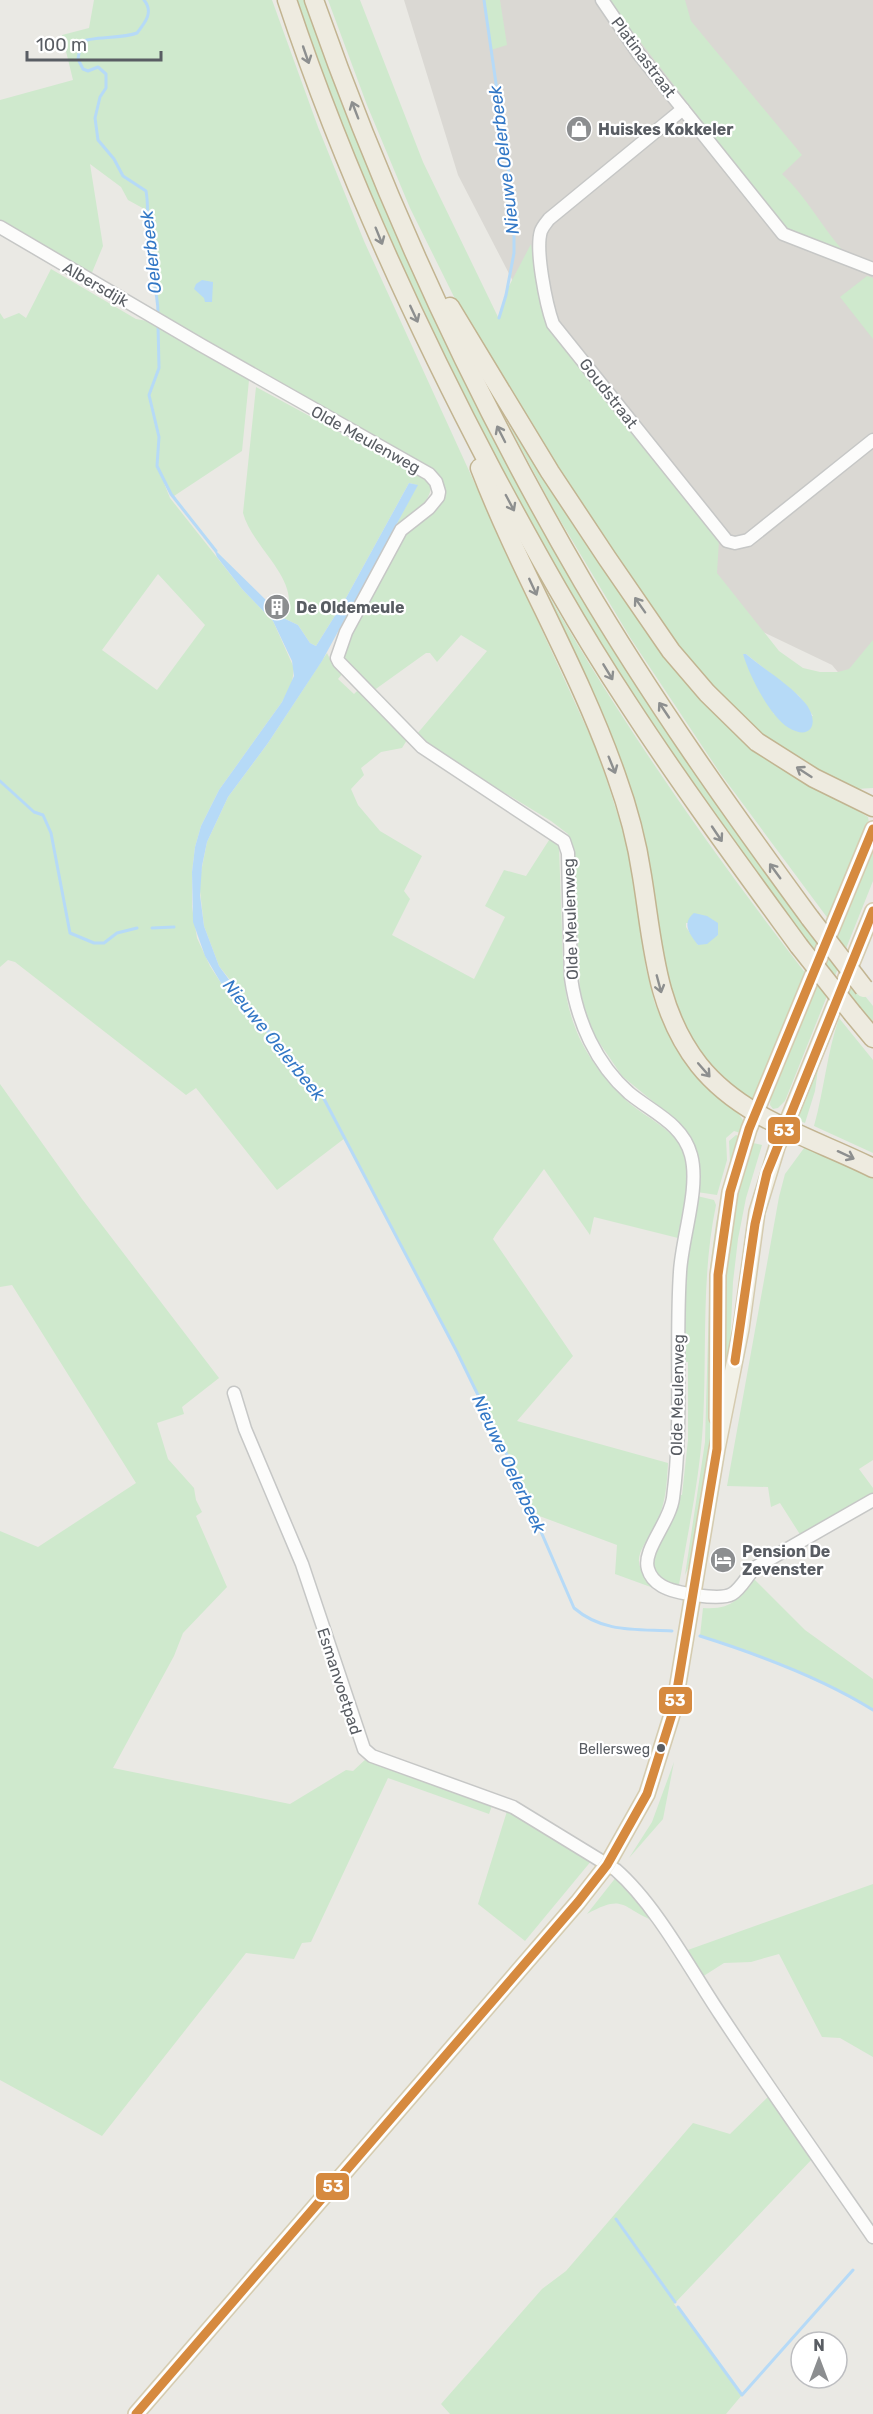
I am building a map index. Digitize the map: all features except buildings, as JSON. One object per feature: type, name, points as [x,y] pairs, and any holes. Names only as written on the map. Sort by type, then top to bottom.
[{"type":"highway","points":[[287,0],[307,61],[389,261],[453,396],[532,545],[625,700],[722,842],[798,945],[873,1038]]},
{"type":"highway","points":[[314,0],[376,164],[410,243],[490,413],[584,584],[641,676],[726,802],[810,918],[869,993]]},
{"type":"highway","points":[[410,243],[550,472],[671,651],[707,693],[757,742],[814,778],[873,807]]},
{"type":"highway","points":[[453,396],[496,510],[584,698],[618,780],[636,843],[656,972],[672,1021],[687,1048],[708,1076],[737,1101],[785,1128],[873,1168]]},
{"type":"main road","points":[[717,1449],[717,1306],[721,1245],[730,1192],[746,1137],[873,829]]},
{"type":"main road","points":[[136,2414],[570,1911],[607,1865],[647,1794],[674,1708],[717,1449],[741,1329],[755,1224],[767,1173],[873,911]]},
{"type":"street","name":"Platinastraat","points":[[602,0],[638,53],[783,234],[873,269]]},
{"type":"street","name":"Goudstraat","points":[[683,109],[543,226],[539,250],[553,324],[727,541],[735,543],[748,540],[873,440]]},
{"type":"street","name":"Albersdijk","points":[[0,227],[256,375]]},
{"type":"street","name":"Olde Meulenweg","points":[[256,375],[429,474],[436,482],[438,497],[429,508],[401,530],[346,632],[337,658],[422,747],[564,841],[568,853],[571,978],[584,1029],[616,1080],[628,1092],[675,1127],[688,1146],[694,1178],[680,1278],[678,1432],[673,1499],[666,1522],[651,1546],[647,1566],[650,1575],[664,1588],[693,1594]]},
{"type":"street","name":"Esmanvoetpad","points":[[234,1393],[245,1429],[302,1564],[364,1749],[372,1756],[513,1807],[607,1865]]},
{"type":"street","points":[[693,1594],[723,1597],[731,1594],[756,1567],[873,1500]]},
{"type":"street","points":[[607,1865],[640,1895],[752,2063],[873,2237]]},
{"type":"shaded area","points":[[404,0],[873,0],[873,714],[832,665],[677,591],[604,457],[458,175]]},
{"type":"green space","points":[[94,0],[272,0],[318,127],[364,241],[598,753],[628,847],[646,969],[655,1004],[674,1046],[705,1085],[739,1114],[744,1122],[744,1134],[734,1131],[726,1138],[727,1160],[717,1195],[697,1192],[676,1123],[672,1117],[622,1076],[590,1029],[580,991],[574,850],[568,834],[551,821],[446,757],[417,734],[487,651],[461,635],[437,662],[430,653],[426,653],[373,691],[339,657],[407,527],[444,493],[444,483],[440,476],[158,313],[157,295],[148,251],[148,211],[128,200],[121,187],[90,164],[103,246],[91,275],[0,222],[0,100],[73,80],[62,35],[89,28]]},
{"type":"green space","points":[[290,0],[307,0],[504,454],[820,940],[814,953],[710,813],[593,636],[522,515],[408,289]]},
{"type":"green space","points":[[328,0],[360,0],[423,162],[498,317],[508,288],[531,244],[541,308],[547,322],[719,540],[717,573],[779,651],[803,668],[820,672],[838,672],[849,669],[873,640],[873,788],[856,789],[841,784],[754,729],[705,682],[634,591],[461,311],[410,208],[367,105]],"holes":[[[743,654],[746,654],[799,696],[813,716],[774,714]]]},
{"type":"green space","points":[[484,0],[500,0],[507,45],[491,50]]},
{"type":"green space","points":[[608,0],[685,0],[691,21],[802,155],[782,174],[845,253],[783,226]]},
{"type":"green space","points":[[51,269],[136,319],[158,323],[249,380],[242,451],[174,496],[164,483],[170,498],[242,589],[273,621],[294,668],[292,683],[282,702],[219,790],[201,826],[195,847],[192,872],[192,907],[197,938],[221,983],[296,1063],[219,966],[204,926],[199,882],[207,842],[228,797],[268,743],[327,653],[332,663],[343,673],[338,679],[354,694],[359,689],[407,740],[402,748],[381,752],[361,768],[364,775],[351,789],[358,805],[380,831],[422,856],[404,891],[410,899],[392,935],[474,979],[505,917],[485,906],[504,870],[526,876],[551,837],[559,846],[564,981],[575,1027],[590,1057],[611,1085],[627,1101],[666,1130],[682,1147],[686,1158],[688,1178],[678,1238],[594,1217],[590,1235],[544,1169],[496,1234],[493,1239],[573,1356],[517,1421],[668,1463],[663,1506],[639,1556],[642,1571],[659,1590],[615,1574],[617,1545],[534,1514],[457,1352],[345,1138],[277,1190],[196,1088],[186,1095],[15,962],[8,960],[0,967],[0,313],[4,319],[19,313],[26,318]],"holes":[[[158,574],[205,625],[157,690],[102,650]]]},
{"type":"green space","points":[[867,276],[873,278],[873,339],[840,297]]},
{"type":"green space","points":[[256,387],[398,464],[415,468],[431,484],[430,492],[423,504],[394,529],[417,485],[409,483],[346,598],[316,646],[310,643],[298,625],[279,616],[289,605],[284,581],[247,525],[243,513]]},
{"type":"green space","points":[[507,422],[580,536],[676,667],[833,796],[868,817],[869,823],[829,920],[720,773],[631,639],[554,510]]},
{"type":"green space","points":[[527,557],[591,666],[658,771],[730,873],[806,974],[755,1101],[744,1100],[699,1052],[667,993],[649,888]],"holes":[[[686,923],[718,923],[718,935],[698,945],[686,927]]]},
{"type":"green space","points":[[873,837],[873,881],[785,1101],[778,1108],[773,1109],[770,1105],[771,1094]]},
{"type":"green space","points":[[853,981],[873,1006],[873,1026],[848,995]]},
{"type":"green space","points":[[839,1018],[873,1060],[873,1153],[814,1126]]},
{"type":"green space","points":[[821,1046],[815,1091],[805,1123],[795,1119]]},
{"type":"green space","points":[[0,1084],[82,1199],[219,1378],[182,1407],[184,1414],[157,1423],[168,1459],[194,1488],[196,1500],[202,1512],[196,1516],[227,1587],[183,1633],[174,1656],[113,1768],[290,1804],[346,1770],[353,1771],[367,1758],[493,1803],[489,1814],[388,1778],[311,1942],[302,1943],[294,1959],[246,1953],[102,2136],[0,2080],[0,1531],[38,1547],[136,1483],[12,1285],[0,1287]]},
{"type":"green space","points":[[736,1135],[743,1138],[734,1170],[710,1440],[693,1557],[685,1575],[705,1442],[710,1268],[716,1223],[730,1162],[729,1141]]},
{"type":"green space","points":[[749,1142],[762,1145],[746,1198],[738,1239],[733,1282],[729,1367],[721,1403],[723,1250]]},
{"type":"green space","points":[[807,1144],[873,1173],[873,1460],[859,1469],[873,1488],[873,1494],[801,1536],[780,1503],[771,1507],[768,1487],[727,1486],[779,1197],[785,1174]]},
{"type":"green space","points":[[697,1196],[714,1200],[716,1205],[706,1286],[703,1423],[699,1464],[679,1585],[674,1586],[657,1581],[650,1554],[677,1494],[682,1495],[688,1440],[688,1362],[681,1362],[688,1254]]},
{"type":"green space","points":[[753,1578],[805,1630],[873,1679],[873,1710],[832,1687],[789,1668],[700,1636],[703,1608],[721,1607],[734,1602]]},
{"type":"green space","points":[[674,1762],[663,1819],[629,1858],[652,1822]]},
{"type":"green space","points":[[508,1808],[592,1860],[525,1941],[478,1904]]},
{"type":"green space","points":[[617,1876],[654,1921],[616,1904],[609,1904],[587,1914]]},
{"type":"green space","points":[[873,1884],[873,2057],[840,2038],[822,2037],[779,1954],[751,1962],[724,1963],[702,1977],[685,1951]]},
{"type":"green space","points":[[771,2094],[814,2157],[674,2304],[742,2395],[726,2414],[450,2414],[441,2404],[542,2289],[566,2271],[693,2123],[730,2134]]},
{"type":"water","points":[[202,280],[213,282],[212,302],[205,302],[204,298],[194,289],[196,284]]},
{"type":"water","points":[[409,483],[418,485],[322,661],[268,743],[228,797],[207,842],[202,866],[200,895],[204,926],[219,966],[244,1000],[296,1061],[295,1063],[221,983],[205,956],[193,922],[192,872],[195,847],[201,826],[219,790],[282,702],[294,676],[292,661],[273,621],[242,589],[217,557],[214,549],[270,604],[279,616],[298,625],[310,643],[316,646],[346,598]]},
{"type":"water","points":[[743,654],[785,684],[806,704],[813,723],[808,731],[789,728],[775,715],[755,684]]},
{"type":"water","points":[[694,913],[707,916],[718,923],[718,935],[707,944],[698,945],[688,929],[688,921]]},
{"type":"waterway","name":"Oelerbeek","points":[[144,0],[148,13],[137,33],[81,42],[78,59],[83,69],[88,71],[98,67],[106,74],[106,88],[100,97],[95,118],[98,140],[114,159],[123,176],[146,191],[147,245],[158,313]]},
{"type":"waterway","name":"Nieuwe Oelerbeek","points":[[484,0],[514,209],[514,253],[499,318]]},
{"type":"waterway","name":"Oelerbeek","points":[[158,325],[159,368],[149,395],[159,437],[157,466],[171,494],[216,551]]},
{"type":"waterway","points":[[0,781],[34,812],[43,815],[51,833],[70,933],[94,943],[104,943],[117,933],[137,928]]},
{"type":"waterway","points":[[152,928],[174,927]]},
{"type":"waterway","name":"Nieuwe Oelerbeek","points":[[294,1061],[323,1097],[457,1352],[513,1467],[574,1608],[596,1622],[608,1626],[672,1631]]},
{"type":"waterway","name":"Nieuwe Oelerbeek","points":[[700,1636],[789,1668],[832,1687],[873,1710]]},
{"type":"waterway","points":[[616,2219],[675,2302]]},
{"type":"waterway","points":[[678,2307],[742,2395],[853,2270]]},
{"type":"transit line","name":"53","points":[[136,2414],[578,1902],[607,1865],[647,1794],[674,1708],[717,1449],[718,1275],[730,1192],[749,1129],[873,829]]},
{"type":"transit line","name":"53","points":[[735,1361],[755,1224],[767,1173],[873,911]]},
{"type":"place","name":"Huiskes Kokkeler","points":[[579,129]]},
{"type":"place","name":"De Oldemeule","points":[[277,607]]},
{"type":"place","name":"Pension De Zevenster","points":[[723,1560]]},
{"type":"place","name":"Bellersweg","points":[[661,1748]]}]
